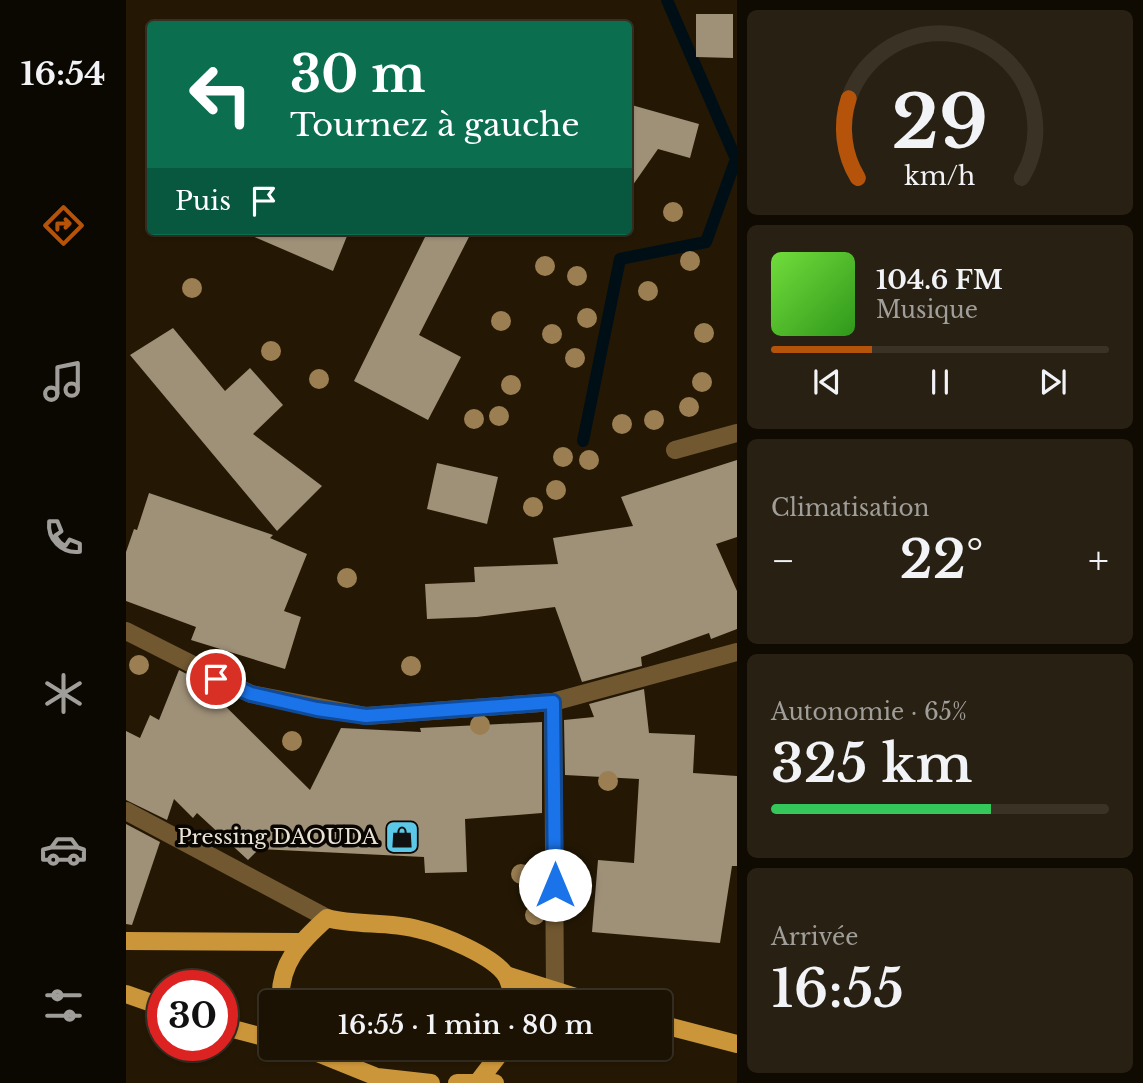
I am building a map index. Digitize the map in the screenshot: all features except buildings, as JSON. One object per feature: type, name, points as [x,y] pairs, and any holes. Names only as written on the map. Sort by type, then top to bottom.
[{"type":"main road","points":[[282,990],[284,968],[299,942],[327,918],[347,924],[417,929],[483,957],[506,975],[555,990]]},
{"type":"main road","points":[[126,941],[299,942]]},
{"type":"main road","points":[[506,975],[510,990]]},
{"type":"main road","points":[[126,994],[147,1001]]},
{"type":"main road","points":[[672,1027],[737,1044]]},
{"type":"main road","points":[[238,1030],[259,1036]]},
{"type":"main road","points":[[331,1060],[375,1080],[430,1083]]},
{"type":"main road","points":[[457,1083],[486,1082],[498,1060]]},
{"type":"street","points":[[675,450],[737,433]]},
{"type":"street","points":[[126,631],[251,694],[317,709],[366,716],[553,702],[737,652]]},
{"type":"street","points":[[553,702],[555,990]]},
{"type":"street","points":[[126,811],[327,918]]},
{"type":"waterway","points":[[583,441],[620,259],[706,242],[736,159],[667,0]]},
{"type":"place","name":"Pressing DAOUDA","points":[[402,837]]},
{"type":"route","points":[[216,679],[251,694],[317,709],[366,716],[553,702],[555,885]]}]
